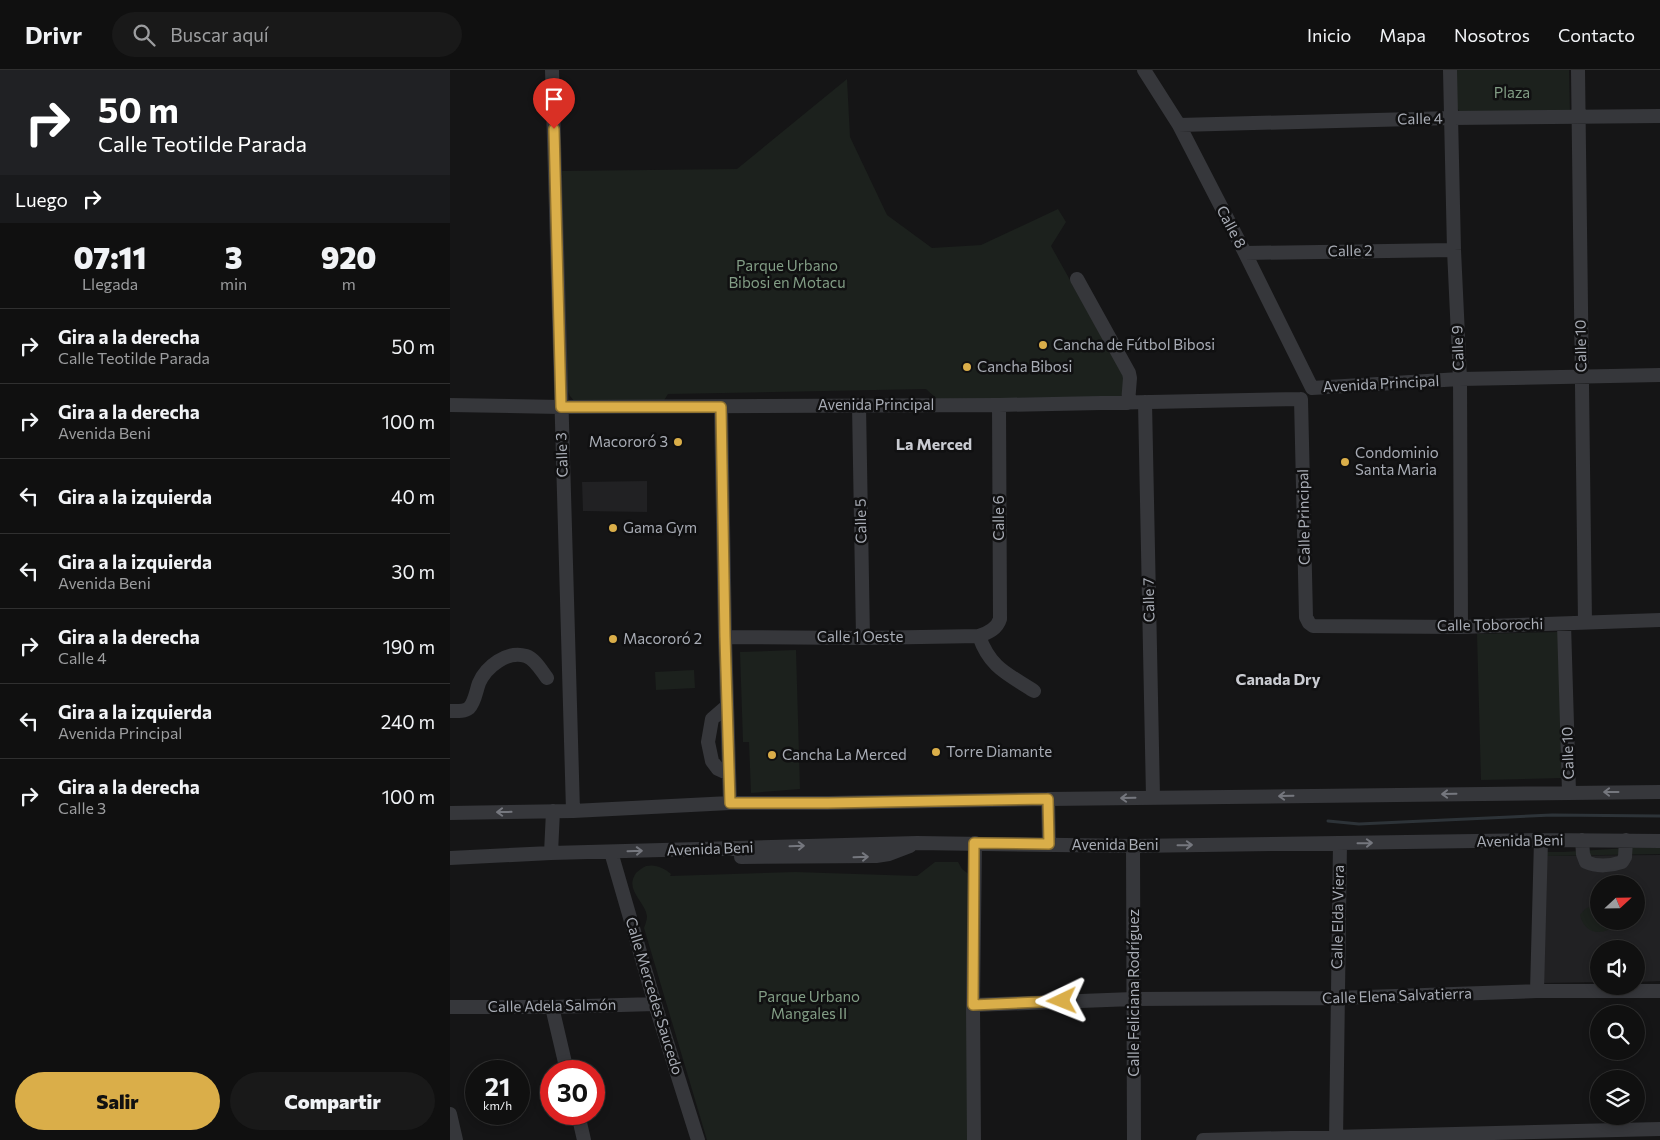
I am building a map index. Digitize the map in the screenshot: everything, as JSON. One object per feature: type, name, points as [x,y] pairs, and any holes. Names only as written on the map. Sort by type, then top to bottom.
[{"type":"street","name":"Calle 3","points":[[552,70],[573,811]]},
{"type":"street","name":"Calle 8","points":[[1144,70],[1179,125],[1312,388]]},
{"type":"street","name":"Calle 9","points":[[1450,70],[1454,250],[1460,379],[1461,627]]},
{"type":"street","name":"Calle 10","points":[[1578,70],[1585,623]]},
{"type":"street","name":"Calle 4","points":[[1179,125],[1452,118],[1660,116]]},
{"type":"street","name":"Calle 2","points":[[1245,253],[1454,250]]},
{"type":"street","points":[[1077,279],[1129,373],[1128,402]]},
{"type":"street","name":"Avenida Principal","points":[[1312,388],[1460,379],[1660,375]]},
{"type":"street","points":[[1301,399],[1312,388]]},
{"type":"street","name":"Avenida Principal","points":[[450,406],[999,405],[1301,399]]},
{"type":"street","name":"Calle Principal","points":[[1301,399],[1306,616],[1309,623],[1313,626],[1320,626]]},
{"type":"street","name":"Calle 7","points":[[1145,402],[1153,797]]},
{"type":"street","name":"Calle 5","points":[[859,405],[863,638]]},
{"type":"street","name":"Calle 6","points":[[994,629],[1000,619],[999,405]]},
{"type":"street","points":[[721,407],[730,803]]},
{"type":"street","name":"Calle Toborochi","points":[[1320,626],[1461,627],[1660,620]]},
{"type":"street","name":"Calle 10","points":[[1564,624],[1569,792]]},
{"type":"street","name":"Calle 1 Oeste","points":[[725,637],[863,638],[979,636],[994,629]]},
{"type":"street","points":[[979,636],[983,647],[994,664],[1034,691]]},
{"type":"street","points":[[450,711],[469,708],[479,683],[487,670],[512,655],[526,656],[536,662],[547,678]]},
{"type":"street","points":[[727,706],[712,719],[708,742],[712,761],[718,769],[729,774]]},
{"type":"street","points":[[450,813],[573,811],[730,803],[1660,792]]},
{"type":"street","points":[[1048,799],[1049,844]]},
{"type":"street","points":[[551,852],[553,811]]},
{"type":"street","points":[[1582,840],[1583,854],[1586,862],[1602,866],[1622,862],[1625,857],[1628,840],[1660,836]]},
{"type":"street","points":[[1537,992],[1541,840]]},
{"type":"street","name":"Avenida Beni","points":[[450,858],[551,852],[917,843],[1133,846],[1541,840],[1660,841]]},
{"type":"street","points":[[974,843],[974,1140]]},
{"type":"street","name":"Calle Elda Viera","points":[[1336,1138],[1340,843]]},
{"type":"street","name":"Calle Feliciana Rodríguez","points":[[1133,846],[1134,1140]]},
{"type":"street","name":"Calle Mercedes Saucedo","points":[[610,852],[698,1140]]},
{"type":"street","name":"Calle Elena Salvatierra","points":[[973,1005],[1134,998],[1337,998],[1537,992],[1660,991]]},
{"type":"street","name":"Calle Adela Salmón","points":[[450,1007],[655,1004]]},
{"type":"street","points":[[552,1007],[565,1060]]},
{"type":"street","points":[[450,1114],[456,1140]]},
{"type":"street","points":[[581,1125],[584,1140]]},
{"type":"street","points":[[1203,1140],[1660,1130]]},
{"type":"shaded area","points":[[647,481],[647,512],[583,511],[582,482]]},
{"type":"shaded area","points":[[1660,855],[1660,981],[1645,982],[1645,940],[1590,940],[1590,982],[1542,983],[1547,856]]},
{"type":"green space","name":"Plaza","points":[[1455,70],[1569,70],[1570,115],[1462,116],[1455,104]]},
{"type":"green space","name":"Parque Urbano Bibosi en Motacu","points":[[847,79],[850,137],[887,215],[932,248],[981,245],[1058,209],[1066,222],[1051,246],[1123,375],[1125,388],[1121,396],[937,399],[926,389],[668,394],[663,402],[575,402],[567,389],[562,171],[737,169]]},
{"type":"green space","points":[[1558,632],[1562,778],[1481,780],[1477,634]]},
{"type":"green space","points":[[796,650],[800,789],[751,793],[749,742],[743,742],[740,652]]},
{"type":"green space","points":[[694,670],[695,688],[656,690],[655,672]]},
{"type":"green space","points":[[1660,848],[1660,854],[1547,856],[1543,852],[1563,852]]},
{"type":"green space","name":"Parque Urbano Mangales II","points":[[935,862],[958,862],[962,869],[974,878],[967,919],[967,1140],[707,1140],[644,928],[647,916],[632,885],[636,873],[646,866],[656,866],[663,868],[671,874],[670,876],[795,872],[917,876]]},
{"type":"green space","points":[[1590,906],[1590,930],[1580,915]]},
{"type":"green space","points":[[1590,930],[1606,930],[1597,932]]},
{"type":"waterway","points":[[1328,821],[1359,824],[1552,815],[1660,816]]},
{"type":"place","name":"Cancha de Fútbol Bibosi","points":[[1043,345]]},
{"type":"place","name":"Cancha Bibosi","points":[[967,367]]},
{"type":"place","name":"Macororó 3","points":[[678,442]]},
{"type":"place","name":"Condominio Santa Maria","points":[[1345,462]]},
{"type":"place","name":"Gama Gym","points":[[613,528]]},
{"type":"place","name":"Macororó 2","points":[[613,639]]},
{"type":"place","name":"Torre Diamante","points":[[936,752]]},
{"type":"place","name":"Cancha La Merced","points":[[772,755]]},
{"type":"district","name":"La Merced","points":[[934,444]]},
{"type":"district","name":"Canada Dry","points":[[1278,679]]},
{"type":"route","points":[[554,129],[561,407],[721,407],[730,803],[1048,799],[1049,844],[974,843],[973,1005],[1062,1001]]}]
